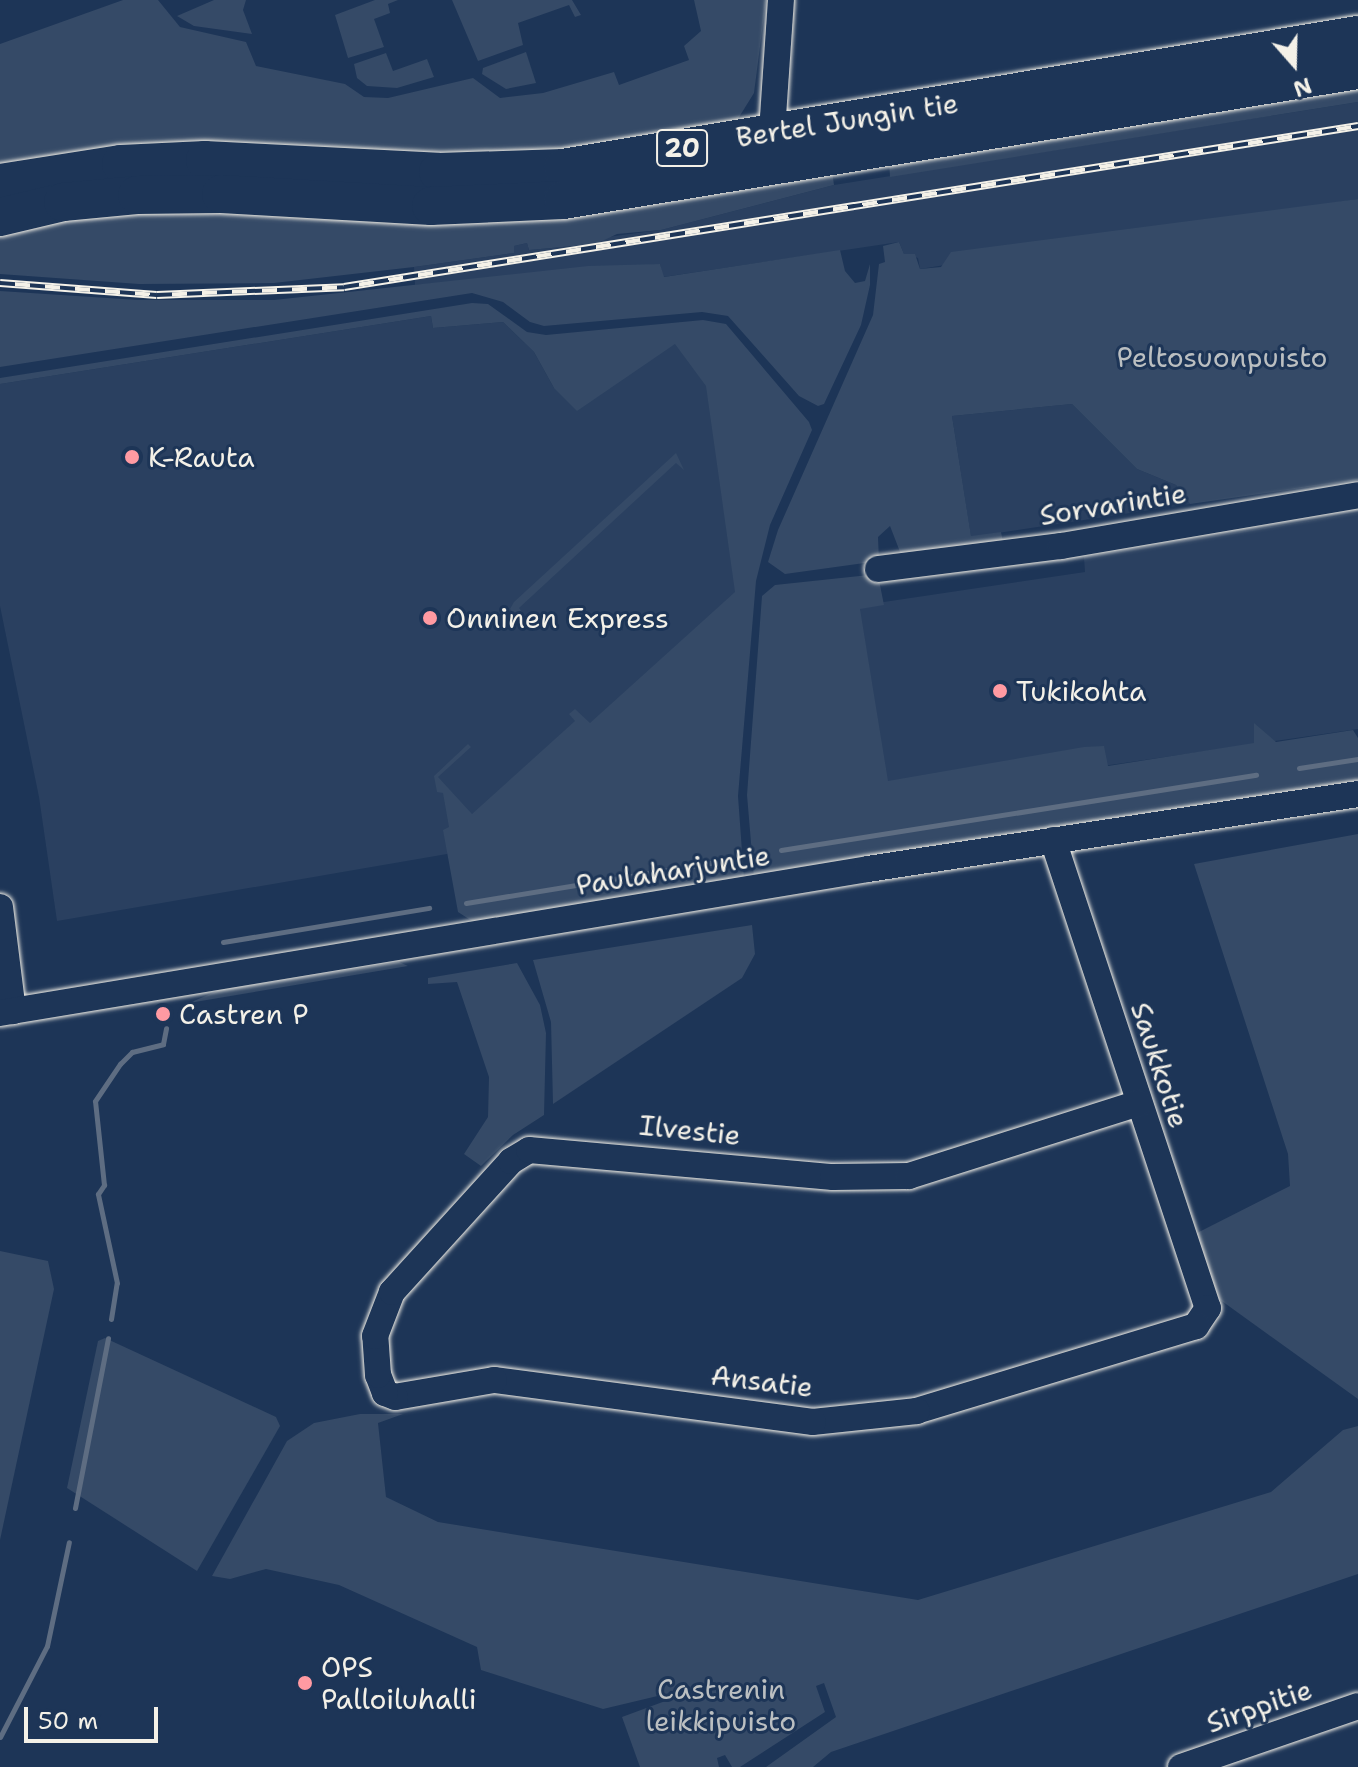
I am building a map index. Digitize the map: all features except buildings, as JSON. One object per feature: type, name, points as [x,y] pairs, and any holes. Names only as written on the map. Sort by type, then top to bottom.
[{"type":"highway","name":"Bertel Jungin tie","points":[[0,217],[63,202],[137,195],[501,205],[1358,35]]},
{"type":"highway","name":"Bertel Jungin tie","points":[[0,183],[121,164],[205,160],[498,173],[563,168],[771,150],[1358,70]]},
{"type":"street","points":[[771,150],[781,0]]},
{"type":"street","name":"Sorvarintie","points":[[878,569],[1061,546],[1358,495]]},
{"type":"street","name":"Paulaharjuntie","points":[[7,1012],[1053,840],[1358,794]]},
{"type":"street","name":"Saukkotie","points":[[1053,840],[1208,1308]]},
{"type":"street","points":[[0,907],[7,1012]]},
{"type":"street","name":"Ilvestie","points":[[385,1393],[375,1336],[392,1292],[511,1161],[529,1150],[833,1177],[909,1176],[1139,1103]]},
{"type":"street","name":"Ansatie","points":[[385,1393],[395,1397],[494,1380],[813,1422],[843,1419],[917,1411],[1196,1326],[1208,1308]]},
{"type":"street","name":"Sirppitie","points":[[1181,1767],[1358,1706]]},
{"type":"shaded area","points":[[1358,102],[1358,199],[920,269],[918,258],[904,254],[899,242],[663,277],[660,264],[415,285],[414,267],[514,253],[514,246],[527,243],[529,250],[596,244],[607,237],[661,230],[834,185]]},
{"type":"shaded area","points":[[431,316],[433,328],[503,322],[534,352],[554,388],[661,351],[705,328],[746,586],[447,854],[57,921],[39,797],[0,606],[0,384]]},
{"type":"shaded area","points":[[1072,404],[1137,469],[1176,485],[1190,504],[971,537],[952,416]]},
{"type":"shaded area","points":[[1358,513],[1358,729],[1103,766],[886,783],[857,606],[1085,572],[1084,557]]},
{"type":"green space","points":[[123,0],[158,0],[180,27],[246,42],[256,66],[345,84],[364,97],[388,98],[473,78],[500,98],[543,93],[614,72],[619,85],[689,60],[684,46],[701,31],[694,0],[766,0],[754,93],[736,122],[555,158],[0,173],[0,44]]},
{"type":"green space","points":[[214,0],[246,0],[243,10],[252,34],[194,26],[177,16]]},
{"type":"green space","points":[[375,0],[398,0],[388,4],[390,13],[374,19],[384,47],[348,58],[335,15]]},
{"type":"green space","points":[[452,0],[572,0],[581,15],[575,17],[569,5],[518,23],[523,45],[478,61]]},
{"type":"green space","points":[[526,52],[536,83],[506,89],[482,74],[483,68]]},
{"type":"green space","points":[[386,53],[393,71],[427,59],[434,77],[397,88],[367,86],[357,78],[354,64]]},
{"type":"green space","points":[[1358,83],[1358,102],[890,177],[889,161]]},
{"type":"green space","points":[[832,171],[834,185],[661,230],[617,234],[596,244],[529,250],[527,243],[514,246],[514,253],[414,267],[274,283],[139,284],[0,274],[0,231],[139,207]]},
{"type":"green space","name":"Peltosuonpuisto","points":[[1358,199],[1358,480],[1190,504],[1176,485],[1137,469],[1072,404],[952,416],[971,536],[1001,532],[1003,542],[902,557],[890,526],[878,537],[879,561],[785,574],[768,562],[778,530],[873,315],[879,264],[885,262],[883,246],[899,242],[904,254],[915,254],[920,269],[941,267],[951,252]]},
{"type":"green space","points":[[840,250],[845,271],[855,283],[865,281],[870,264],[870,285],[861,325],[824,404],[818,406],[799,396],[728,316],[702,312],[544,326],[530,322],[503,302],[472,293],[0,367],[0,291],[138,300],[274,300],[588,266],[660,264],[664,277]]},
{"type":"green space","points":[[472,303],[488,304],[527,332],[546,335],[703,320],[726,324],[809,422],[812,430],[770,525],[756,581],[738,796],[744,879],[475,923],[458,912],[443,830],[449,827],[443,793],[437,792],[434,776],[468,744],[471,747],[438,777],[472,814],[575,721],[569,714],[575,709],[590,723],[735,592],[706,386],[675,344],[577,411],[554,388],[534,352],[503,322],[433,328],[431,316],[0,384],[0,378]]},
{"type":"green space","points":[[676,453],[684,470],[676,463],[519,608],[527,618],[520,621],[510,609],[514,602]]},
{"type":"green space","points":[[869,575],[879,580],[884,605],[860,609],[888,781],[1084,747],[1104,746],[1108,766],[1254,743],[1254,723],[1276,742],[1353,730],[1358,738],[1358,780],[754,878],[747,795],[762,596],[775,585]]},
{"type":"green space","points":[[1358,834],[1358,1399],[1219,1299],[1195,1234],[1290,1186],[1288,1154],[1194,864]]},
{"type":"green space","points":[[752,925],[755,954],[742,978],[553,1104],[551,1022],[533,960]]},
{"type":"green space","points":[[399,962],[408,966],[189,1003],[220,990]]},
{"type":"green space","points":[[517,963],[540,1005],[546,1033],[544,1115],[513,1135],[481,1166],[464,1154],[488,1117],[489,1077],[457,982],[428,984],[428,978]]},
{"type":"green space","points":[[0,1251],[48,1261],[54,1289],[0,1540]]},
{"type":"green space","points":[[105,1338],[276,1417],[280,1426],[197,1571],[67,1488],[98,1341]]},
{"type":"green space","name":"Castrenin leikkipuisto","points":[[360,1414],[403,1414],[378,1423],[386,1497],[438,1522],[918,1600],[1271,1492],[1343,1430],[1358,1426],[1358,1574],[831,1752],[813,1767],[766,1767],[836,1717],[824,1683],[816,1686],[825,1712],[740,1767],[732,1767],[725,1755],[717,1758],[719,1767],[640,1767],[622,1717],[668,1700],[666,1694],[603,1709],[481,1670],[477,1647],[339,1585],[266,1569],[230,1579],[212,1576],[287,1441],[314,1423]]},
{"type":"waterway","points":[[1299,768],[1358,759]]},
{"type":"waterway","points":[[781,850],[1256,775]]},
{"type":"waterway","points":[[466,903],[728,860]]},
{"type":"waterway","points":[[223,942],[429,908]]},
{"type":"waterway","points":[[111,1319],[117,1283],[98,1194],[104,1185],[95,1101],[132,1052],[163,1044],[166,1028]]},
{"type":"waterway","points":[[75,1508],[108,1338]]},
{"type":"waterway","points":[[0,1737],[47,1646],[69,1542]]},
{"type":"railway","points":[[0,283],[157,295],[344,287],[1358,126]]},
{"type":"place","name":"K-Rauta","points":[[132,457]]},
{"type":"place","name":"Onninen Express","points":[[430,618]]},
{"type":"place","name":"Tukikohta","points":[[1000,691]]},
{"type":"place","name":"Castren P","points":[[163,1014]]},
{"type":"place","name":"OPS Palloiluhalli","points":[[305,1683]]}]
